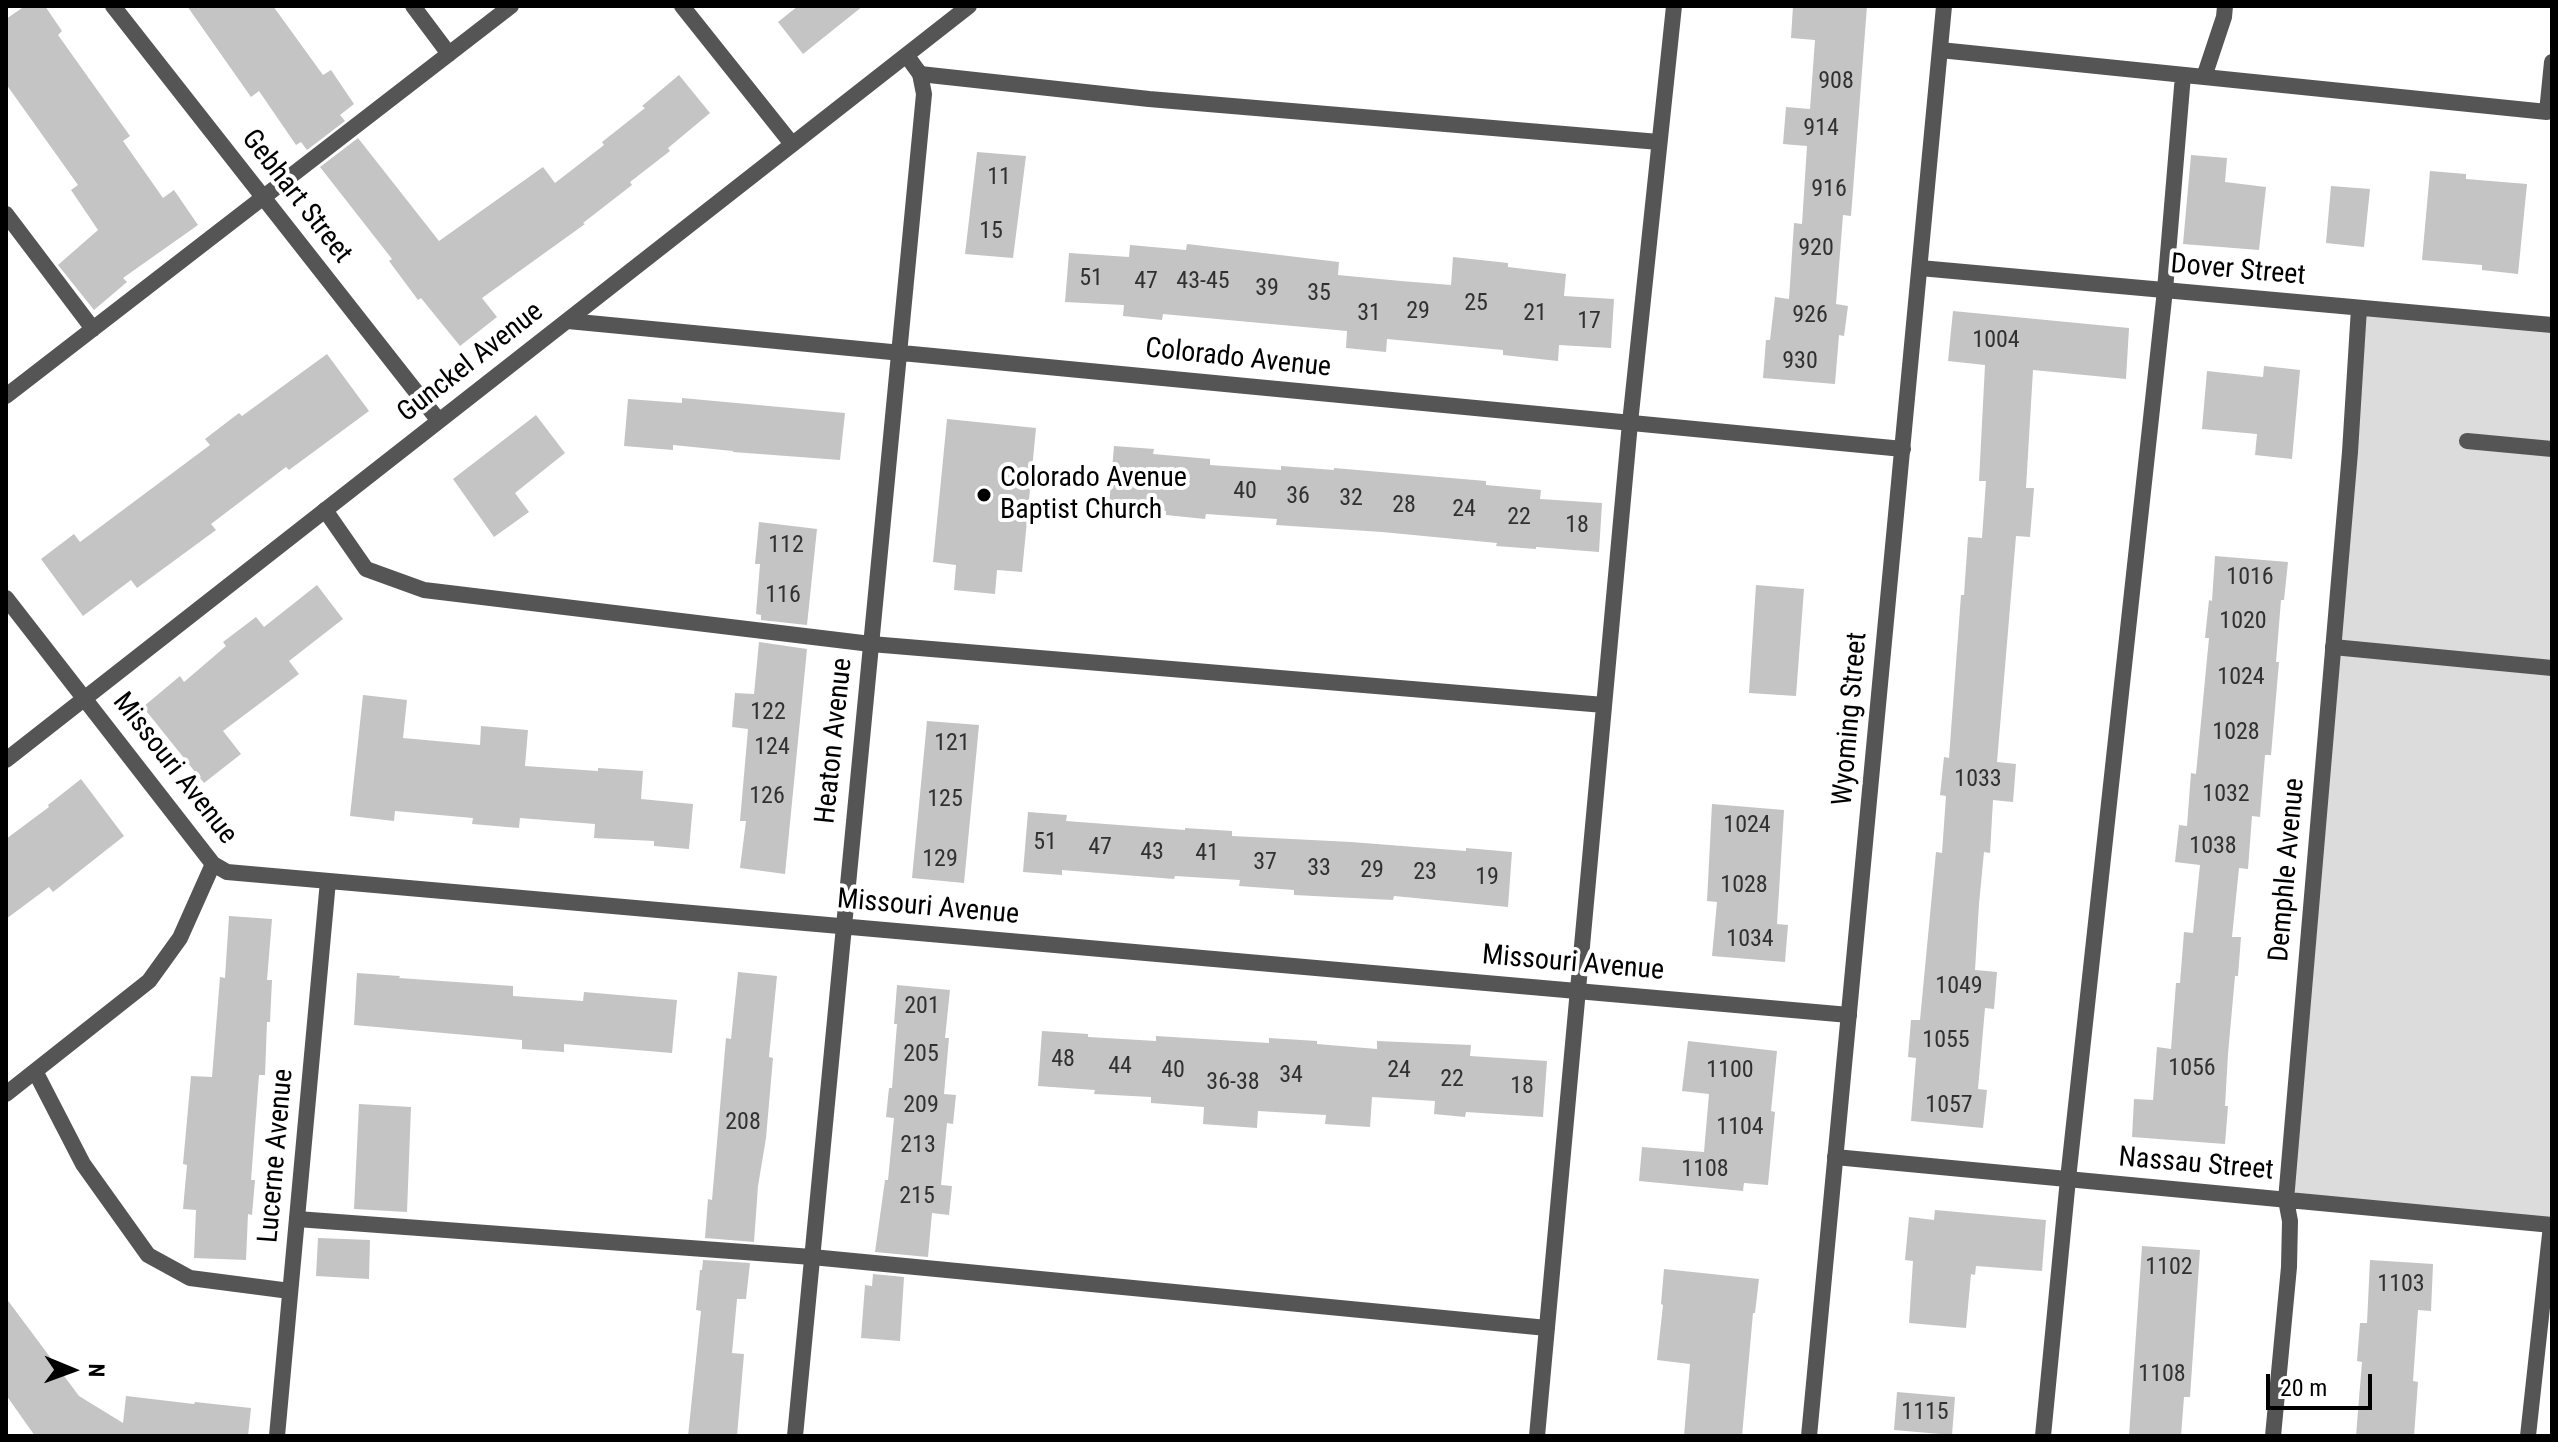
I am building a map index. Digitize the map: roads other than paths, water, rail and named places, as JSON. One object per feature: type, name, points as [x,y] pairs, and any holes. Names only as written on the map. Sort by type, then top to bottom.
[{"type":"street","name":"Gebhart Street","points":[[113,6],[439,421]]},
{"type":"street","points":[[413,6],[449,54]]},
{"type":"street","points":[[6,396],[511,6]]},
{"type":"street","points":[[682,6],[792,144]]},
{"type":"street","name":"Gunckel Avenue","points":[[6,760],[969,6]]},
{"type":"street","points":[[1537,1436],[1630,423],[1674,6]]},
{"type":"street","name":"Wyoming Street","points":[[1809,1436],[1944,6]]},
{"type":"street","points":[[2204,77],[2225,6]]},
{"type":"street","points":[[1940,50],[2547,112],[2552,62]]},
{"type":"street","points":[[907,56],[920,74],[1149,99],[1659,142]]},
{"type":"street","name":"Heaton Avenue","points":[[795,1436],[924,94],[920,74]]},
{"type":"street","points":[[2043,1436],[2165,290],[2183,75]]},
{"type":"street","points":[[6,214],[93,329]]},
{"type":"street","name":"Dover Street","points":[[1920,268],[2552,325]]},
{"type":"street","name":"Demphle Avenue","points":[[2273,1436],[2289,1267],[2290,1221],[2286,1200],[2350,452],[2359,308]]},
{"type":"street","name":"Colorado Avenue","points":[[568,321],[1903,449]]},
{"type":"street","points":[[2467,441],[2552,449]]},
{"type":"street","points":[[325,510],[366,569],[424,590],[871,644],[1604,705]]},
{"type":"street","name":"Missouri Avenue","points":[[6,598],[213,864],[227,872],[1849,1015]]},
{"type":"street","points":[[2333,647],[2552,668]]},
{"type":"street","points":[[6,1094],[149,981],[180,938],[213,864]]},
{"type":"street","name":"Lucerne Avenue","points":[[277,1436],[328,881]]},
{"type":"street","points":[[35,1071],[83,1164],[148,1255],[190,1278],[290,1291]]},
{"type":"street","name":"Nassau Street","points":[[1835,1157],[2551,1225]]},
{"type":"street","points":[[297,1219],[812,1257],[1547,1328]]},
{"type":"street","points":[[2528,1436],[2551,1225]]},
{"type":"place","name":"Colorado Avenue Baptist Church","points":[[984,495]]}]
